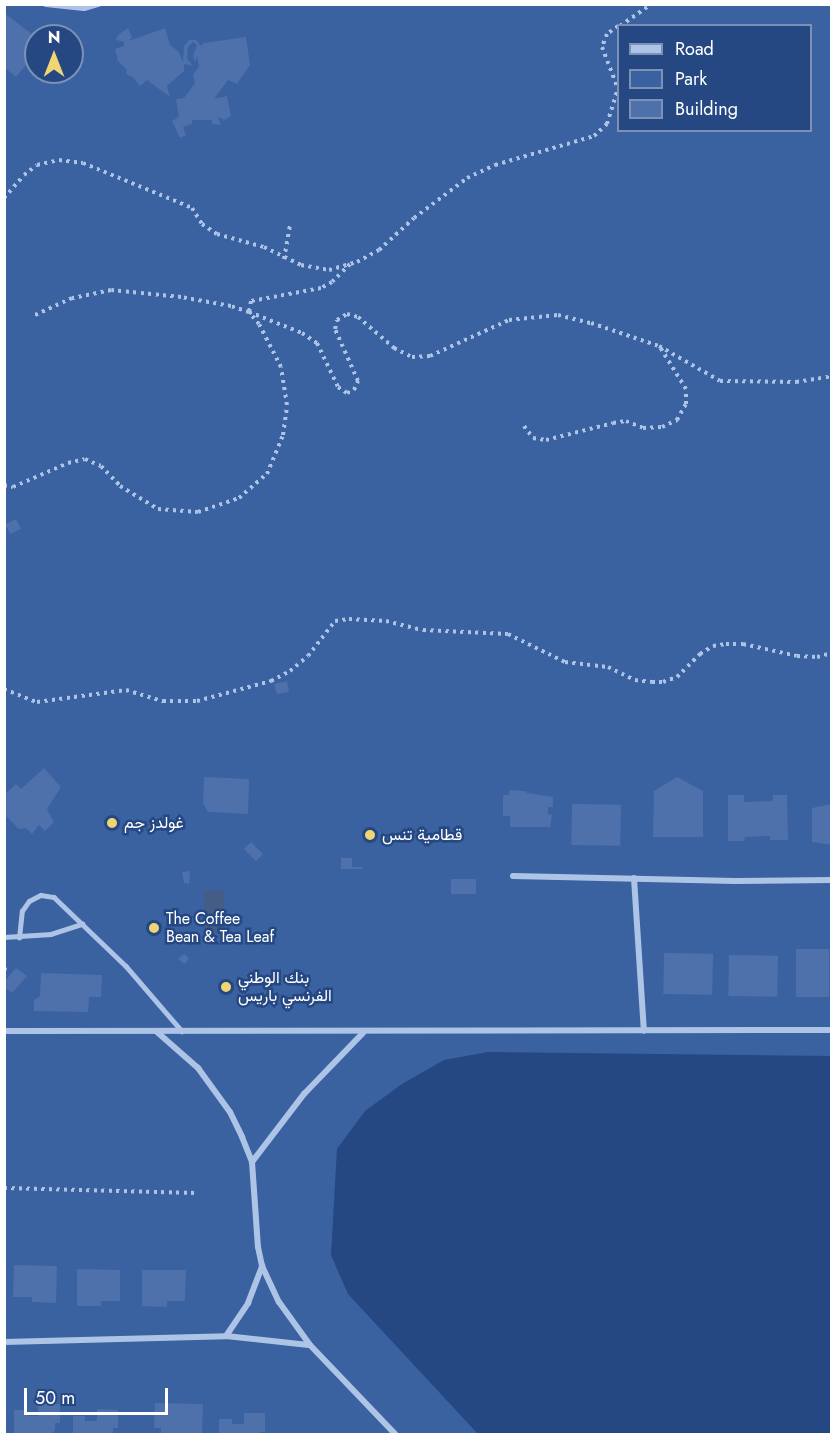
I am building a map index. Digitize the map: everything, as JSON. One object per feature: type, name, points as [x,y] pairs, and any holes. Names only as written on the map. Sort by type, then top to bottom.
[{"type":"street","points":[[46,4],[84,8],[98,4]]},
{"type":"street","points":[[513,876],[831,880]]},
{"type":"street","points":[[634,878],[644,1031]]},
{"type":"street","points":[[4,1031],[363,1033],[831,1030]]},
{"type":"street","points":[[157,1032],[198,1068],[215,1090],[243,1137],[252,1162],[255,1228],[262,1266],[279,1302],[310,1345],[395,1434]]},
{"type":"street","points":[[252,1162],[304,1094],[363,1033]]},
{"type":"street","points":[[226,1336],[248,1303],[262,1266]]},
{"type":"street","points":[[4,1342],[226,1336],[310,1345]]},
{"type":"lane","points":[[19,938],[25,906],[40,895],[60,900],[126,966],[182,1031]]},
{"type":"lane","points":[[4,938],[51,934],[82,924]]},
{"type":"path","points":[[622,24],[652,4]]},
{"type":"path","points":[[617,27],[607,34],[602,47],[617,86]]},
{"type":"path","points":[[4,198],[24,175],[37,165],[59,160],[83,163],[192,208],[202,224],[217,234],[264,247],[285,259],[329,270],[350,264],[379,250],[414,218],[467,178],[495,165],[594,136],[607,124],[617,92]]},
{"type":"path","points":[[285,259],[290,225]]},
{"type":"path","points":[[249,312],[251,301],[321,288],[332,282],[350,264]]},
{"type":"path","points":[[35,315],[72,298],[111,290],[141,291],[231,306],[302,333],[317,344],[338,387],[347,393],[354,390],[358,381],[334,329],[337,320],[346,314],[358,317],[394,348],[412,357],[430,356],[509,320],[528,316],[558,315],[591,323],[659,346],[720,381],[796,382],[831,376]]},
{"type":"path","points":[[4,485],[13,487],[68,463],[85,459],[101,466],[120,486],[159,509],[198,513],[239,498],[267,474],[283,435],[287,405],[281,367],[260,324],[249,312]]},
{"type":"path","points":[[524,426],[533,438],[546,440],[626,421],[643,428],[662,428],[677,420],[686,404],[686,389],[659,346]]},
{"type":"path","points":[[4,689],[37,702],[126,690],[163,701],[197,701],[271,681],[290,671],[308,656],[334,621],[349,619],[386,621],[423,630],[508,634],[565,662],[608,668],[635,680],[652,682],[663,682],[677,677],[700,654],[713,646],[743,644],[797,656],[817,657],[831,653]]},
{"type":"path","points":[[4,1188],[196,1193]]},
{"type":"green space","points":[[5,5],[831,5],[831,1056],[488,1052],[444,1060],[402,1084],[365,1111],[337,1149],[331,1255],[348,1294],[478,1434],[5,1434]]},
{"type":"shaded area","points":[[204,890],[224,890],[224,932],[204,932]]},
{"type":"building","points":[[4,13],[24,28],[24,67],[16,77],[4,67]]},
{"type":"building","points":[[128,28],[132,37],[129,41],[165,28],[170,45],[178,51],[183,62],[184,46],[189,40],[196,40],[201,46],[204,43],[246,37],[250,65],[237,84],[228,80],[214,99],[227,96],[231,116],[224,120],[218,117],[221,125],[212,124],[212,120],[192,120],[192,124],[183,127],[186,135],[180,138],[172,121],[179,117],[176,99],[184,98],[195,83],[193,74],[199,67],[197,56],[195,62],[193,56],[197,45],[193,42],[188,47],[187,59],[193,66],[184,64],[184,71],[167,86],[170,97],[147,80],[140,86],[133,77],[126,74],[127,70],[118,61],[115,49],[124,46],[124,42],[116,40],[118,35]]},
{"type":"building","points":[[16,519],[21,529],[10,534],[5,524]]},
{"type":"building","points":[[287,681],[289,692],[277,694],[274,684]]},
{"type":"building","points":[[44,768],[61,787],[47,809],[54,822],[45,831],[39,825],[32,834],[26,828],[19,829],[4,814],[4,795],[16,784],[21,789]]},
{"type":"building","points":[[204,777],[249,779],[248,814],[208,812],[203,803]]},
{"type":"building","points":[[677,777],[703,791],[703,837],[653,837],[654,791]]},
{"type":"building","points":[[509,790],[553,797],[553,807],[548,807],[548,814],[552,815],[550,827],[510,827],[510,816],[503,816],[503,795],[509,795]]},
{"type":"building","points":[[728,795],[744,795],[744,802],[773,801],[773,795],[787,795],[788,840],[770,840],[770,836],[745,837],[744,841],[728,841]]},
{"type":"building","points":[[572,804],[621,805],[620,846],[571,845]]},
{"type":"building","points":[[832,804],[832,845],[812,842],[812,808]]},
{"type":"building","points":[[251,842],[263,854],[256,861],[244,849]]},
{"type":"building","points":[[341,858],[352,858],[352,867],[362,867],[362,869],[341,869]]},
{"type":"building","points":[[190,871],[189,884],[184,883],[182,872]]},
{"type":"building","points":[[451,879],[476,879],[476,894],[451,894]]},
{"type":"building","points":[[796,949],[829,949],[829,997],[796,997]]},
{"type":"building","points":[[664,953],[713,954],[712,995],[663,994]]},
{"type":"building","points":[[184,954],[189,958],[185,964],[178,959]]},
{"type":"building","points":[[729,955],[778,956],[777,997],[728,996]]},
{"type":"building","points":[[16,968],[27,976],[12,993],[4,987],[4,982]]},
{"type":"building","points":[[41,973],[102,975],[101,997],[89,997],[88,1012],[34,1011],[34,1000],[40,996]]},
{"type":"building","points":[[14,1265],[57,1266],[56,1303],[32,1302],[32,1297],[13,1297]]},
{"type":"building","points":[[77,1269],[120,1270],[120,1301],[101,1301],[101,1306],[77,1306]]},
{"type":"building","points":[[142,1270],[186,1270],[185,1301],[167,1301],[167,1307],[142,1306]]},
{"type":"building","points":[[155,1403],[203,1404],[202,1434],[161,1434],[161,1428],[154,1428]]},
{"type":"building","points":[[38,1404],[60,1404],[60,1423],[55,1423],[55,1430],[52,1434],[14,1434],[14,1410],[27,1410],[27,1416],[38,1416]]},
{"type":"building","points":[[97,1409],[118,1410],[118,1428],[113,1428],[113,1434],[73,1434],[73,1416],[85,1416],[85,1421],[97,1421]]},
{"type":"building","points":[[244,1413],[265,1413],[265,1432],[219,1434],[219,1419],[232,1419],[232,1424],[244,1424]]},
{"type":"place","name":"غولدز جم","points":[[112,823]]},
{"type":"place","name":"قطامية تنس","points":[[370,835]]},
{"type":"place","name":"The Coffee Bean & Tea Leaf","points":[[154,928]]},
{"type":"place","name":"بنك الوطني الفرنسي باريس","points":[[226,987]]}]
